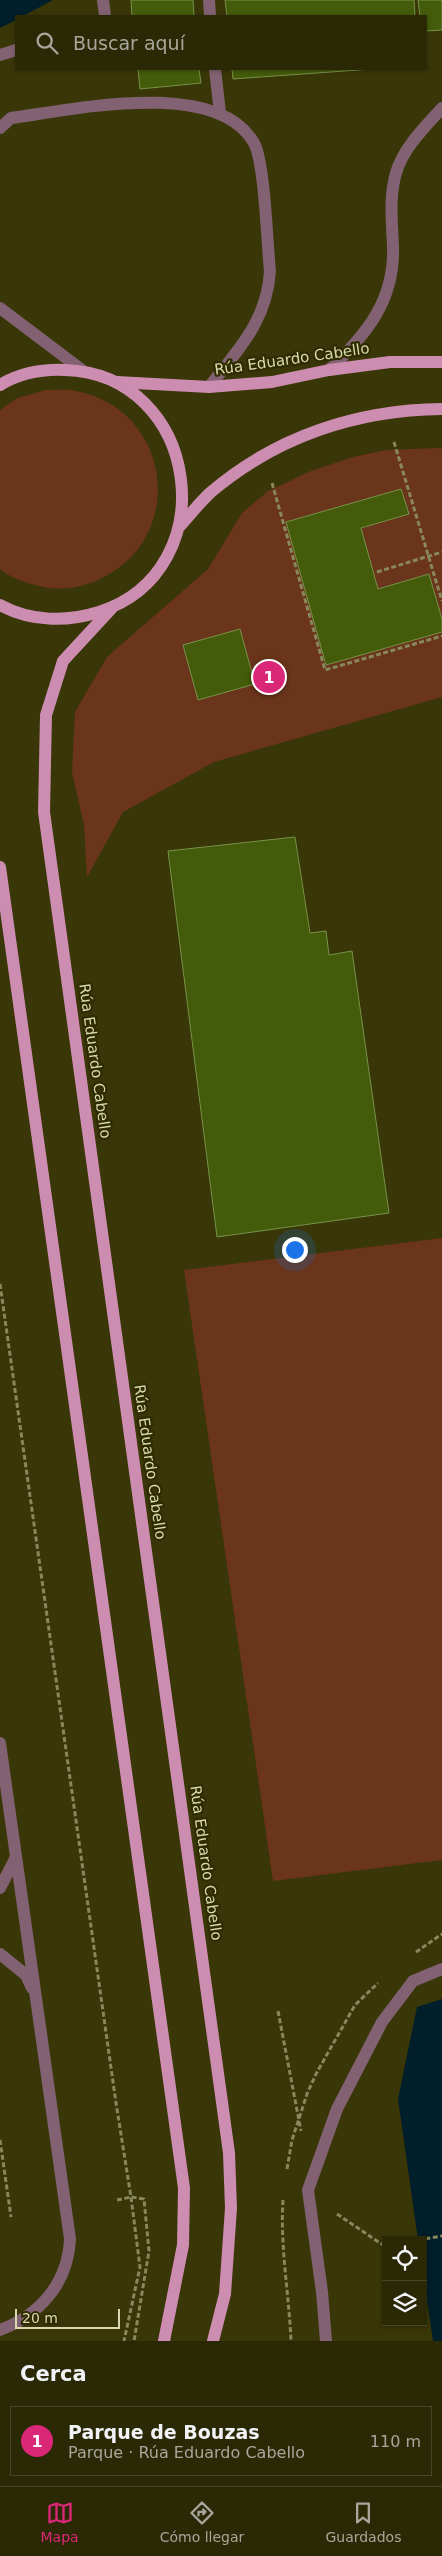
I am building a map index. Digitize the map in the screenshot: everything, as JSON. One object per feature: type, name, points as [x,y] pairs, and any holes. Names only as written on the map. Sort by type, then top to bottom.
[{"type":"main road","name":"Rúa Eduardo Cabello","points":[[117,382],[210,387],[272,382],[329,370],[390,362],[442,362]]},
{"type":"main road","points":[[0,385],[12,378],[46,369],[82,370],[117,382],[150,408],[173,443],[184,484],[180,526],[166,559],[143,588],[112,608],[78,619],[41,619],[0,606]]},
{"type":"main road","points":[[180,526],[211,493],[244,468],[303,435],[342,421],[380,412],[442,409]]},
{"type":"main road","name":"Rúa Eduardo Cabello","points":[[112,608],[62,662],[46,715],[44,812],[229,2153],[231,2208],[225,2294],[213,2341]]},
{"type":"main road","points":[[0,867],[184,2188],[183,2245],[164,2341]]},
{"type":"street","points":[[103,0],[105,15]]},
{"type":"street","points":[[209,0],[210,15]]},
{"type":"street","points":[[0,55],[15,50]]},
{"type":"street","points":[[216,70],[220,113]]},
{"type":"street","points":[[0,128],[11,118],[128,102],[185,104],[220,113],[238,125],[254,143],[259,163],[270,271],[269,289],[254,330],[210,387]]},
{"type":"street","points":[[329,370],[358,342],[383,304],[392,274],[391,202],[396,171],[414,140],[442,108]]},
{"type":"street","points":[[0,308],[82,370]]},
{"type":"street","points":[[0,1743],[66,2208],[69,2255],[63,2274],[52,2294],[37,2310],[18,2323],[0,2330]]},
{"type":"street","points":[[0,1888],[16,1857]]},
{"type":"street","points":[[0,1954],[26,1974],[36,1998]]},
{"type":"street","points":[[326,2341],[322,2292],[308,2190],[337,2108],[382,2022],[413,1981],[442,1969]]},
{"type":"path","points":[[394,442],[442,602]]},
{"type":"path","points":[[272,484],[325,670],[442,636]]},
{"type":"path","points":[[377,572],[442,552]]},
{"type":"path","points":[[0,1284],[116,2103],[132,2197],[140,2267],[124,2341]]},
{"type":"path","points":[[278,2011],[302,2135]]},
{"type":"path","points":[[0,2140],[11,2217]]},
{"type":"path","points":[[117,2200],[132,2197],[144,2199],[149,2251],[134,2341]]},
{"type":"path","points":[[312,2218],[337,2214],[382,2244]]},
{"type":"path","points":[[427,2238],[442,2236]]},
{"type":"shaded area","points":[[46,390],[76,391],[108,403],[133,422],[149,448],[157,476],[156,506],[147,535],[128,560],[100,579],[81,586],[68,588],[55,589],[29,584],[0,569],[0,410],[17,398]]},
{"type":"shaded area","points":[[442,449],[442,697],[214,762],[123,812],[87,877],[84,825],[72,772],[75,712],[107,657],[208,569],[242,513],[268,491],[311,471],[353,457],[386,450]]},
{"type":"shaded area","points":[[442,1238],[442,1860],[273,1881],[184,1270]]},
{"type":"water","points":[[0,0],[53,0],[25,15],[15,15],[15,20],[0,28]]},
{"type":"water","points":[[442,1999],[442,2341],[433,2341],[427,2300],[427,2236],[417,2236],[398,2099],[417,2007]]},
{"type":"building","points":[[131,0],[193,0],[194,15],[132,15]]},
{"type":"building","points":[[225,0],[414,0],[415,15],[227,15]]},
{"type":"building","points":[[418,0],[442,0],[442,30],[427,31],[427,15],[420,15]]},
{"type":"building","points":[[138,70],[199,70],[201,83],[140,89]]},
{"type":"building","points":[[232,70],[359,70],[233,79]]},
{"type":"building","points":[[401,489],[409,514],[361,528],[378,589],[429,574],[442,619],[442,632],[326,665],[286,522]]},
{"type":"building","points":[[240,629],[255,684],[198,700],[183,645]]},
{"type":"building","points":[[295,837],[310,933],[326,931],[329,955],[352,951],[389,1213],[217,1237],[168,851]]},
{"type":"place","name":"Parque de Bouzas","points":[[269,677]]}]
